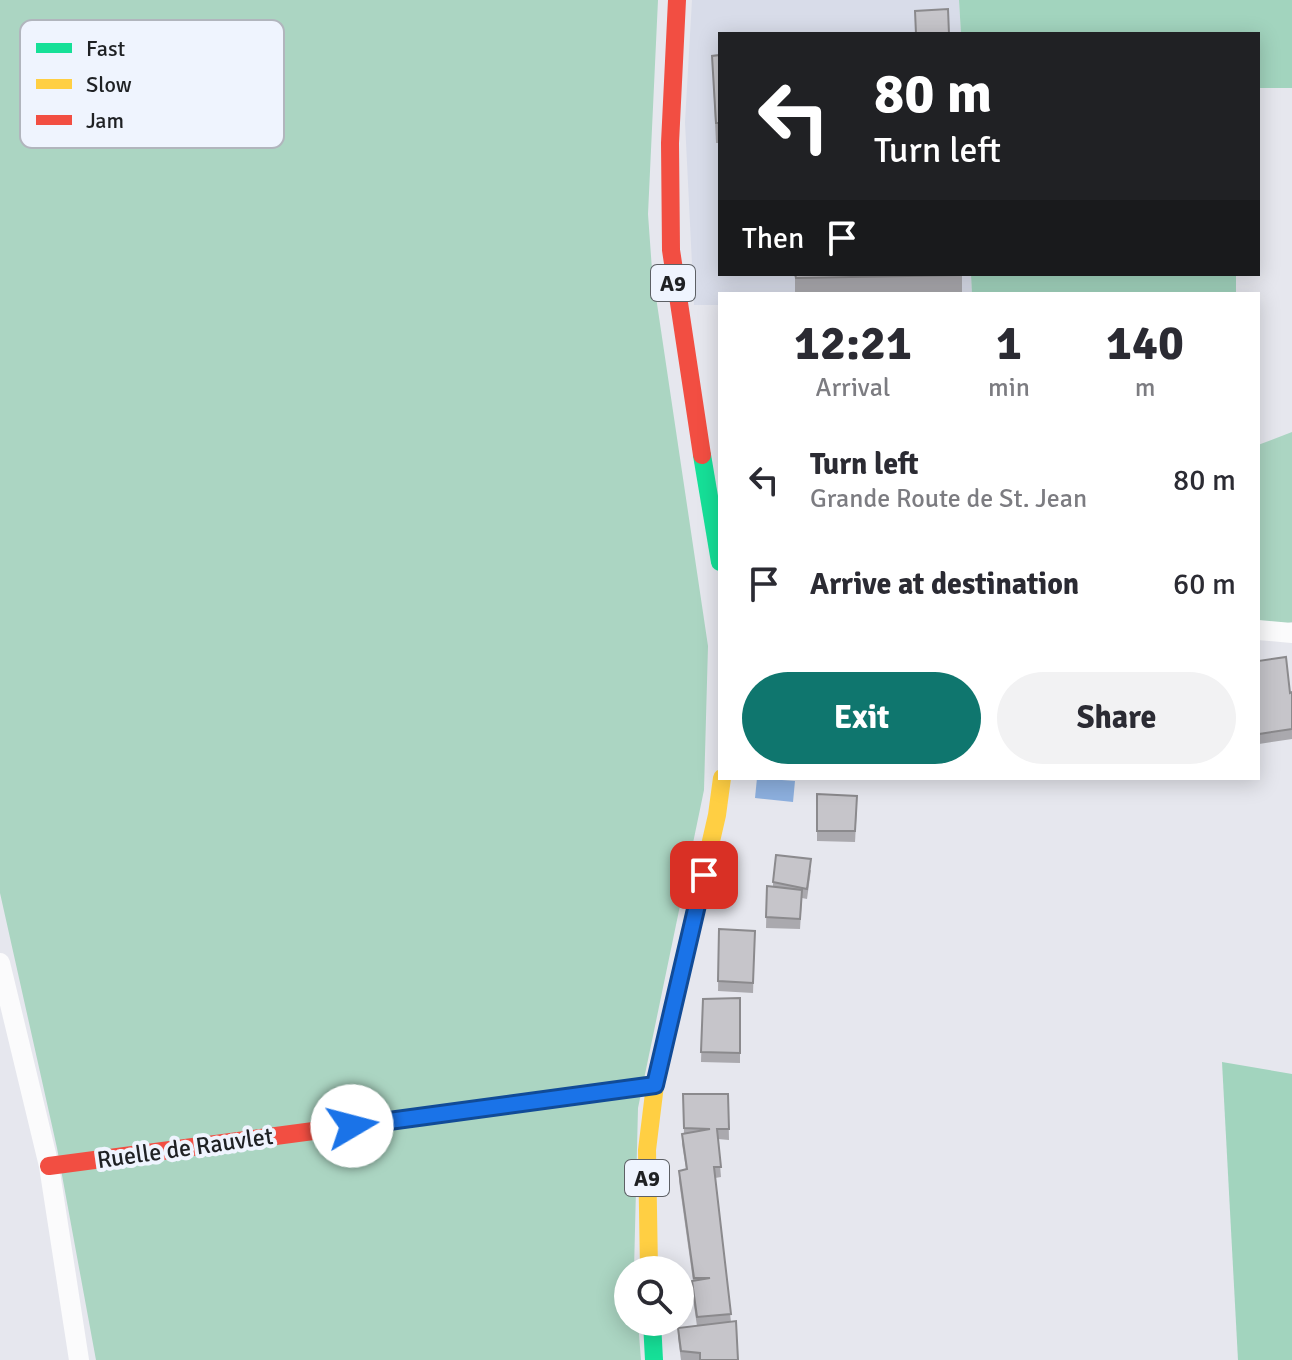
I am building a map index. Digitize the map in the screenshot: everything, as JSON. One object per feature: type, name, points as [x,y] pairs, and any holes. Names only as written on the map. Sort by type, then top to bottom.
[{"type":"main road","name":"A9","points":[[677,0],[668,201],[670,239],[674,286],[718,550]]},
{"type":"main road","name":"A9","points":[[649,1256],[647,1150],[655,1085],[717,815],[722,780]]},
{"type":"main road","name":"Ruelle de Rauvlet","points":[[49,1166],[655,1085]]},
{"type":"main road","points":[[653,1336],[654,1360]]},
{"type":"street","points":[[1260,630],[1292,633]]},
{"type":"street","points":[[0,963],[49,1166],[79,1360]]},
{"type":"shaded area","points":[[692,0],[959,0],[961,32],[718,32],[718,276],[971,276],[972,292],[718,292],[718,305],[694,305],[685,122]]},
{"type":"green space","points":[[0,0],[658,0],[648,214],[652,270],[708,646],[704,790],[638,1108],[634,1256],[614,1256],[614,1336],[639,1336],[641,1360],[96,1360],[57,1148],[0,893]]},
{"type":"green space","points":[[959,0],[1292,0],[1292,88],[1260,88],[1260,32],[961,32]]},
{"type":"green space","points":[[971,276],[1236,276],[1236,292],[972,292]]},
{"type":"green space","points":[[1292,432],[1292,622],[1279,625],[1260,623],[1260,444]]},
{"type":"green space","points":[[1222,1062],[1292,1074],[1292,1360],[1238,1360]]},
{"type":"water","points":[[757,780],[795,781],[793,802],[755,798]]},
{"type":"building","points":[[948,9],[949,32],[916,32],[915,11]]},
{"type":"building","points":[[718,55],[718,123],[716,123],[712,56]]},
{"type":"building","points":[[796,276],[907,276],[796,278]]},
{"type":"building","points":[[1286,657],[1292,692],[1292,729],[1260,734],[1260,661]]},
{"type":"building","points":[[817,794],[857,796],[855,831],[817,831]]},
{"type":"building","points":[[776,855],[811,859],[807,889],[773,882]]},
{"type":"building","points":[[767,886],[802,890],[800,919],[766,917]]},
{"type":"building","points":[[719,929],[755,931],[753,983],[718,981]]},
{"type":"building","points":[[740,998],[740,1053],[701,1052],[703,999]]},
{"type":"building","points":[[683,1094],[728,1094],[729,1129],[717,1129],[721,1167],[714,1167],[731,1314],[697,1317],[694,1281],[710,1278],[694,1278],[694,1256],[691,1256],[679,1171],[687,1169],[682,1134],[710,1129],[684,1128]]},
{"type":"building","points":[[736,1321],[738,1360],[700,1360],[700,1353],[681,1351],[679,1336],[694,1336],[694,1326]]},
{"type":"traffic: fast","points":[[702,455],[718,550]]},
{"type":"traffic: fast","points":[[464,1111],[655,1085]]},
{"type":"traffic: fast","points":[[653,1336],[654,1360]]},
{"type":"traffic: slow","points":[[649,1256],[647,1150],[655,1085],[717,815],[722,780]]},
{"type":"traffic: jam","points":[[677,0],[670,143],[671,250],[702,455]]},
{"type":"traffic: jam","points":[[49,1166],[464,1111]]},
{"type":"route","points":[[352,1126],[655,1085],[704,875]]}]
